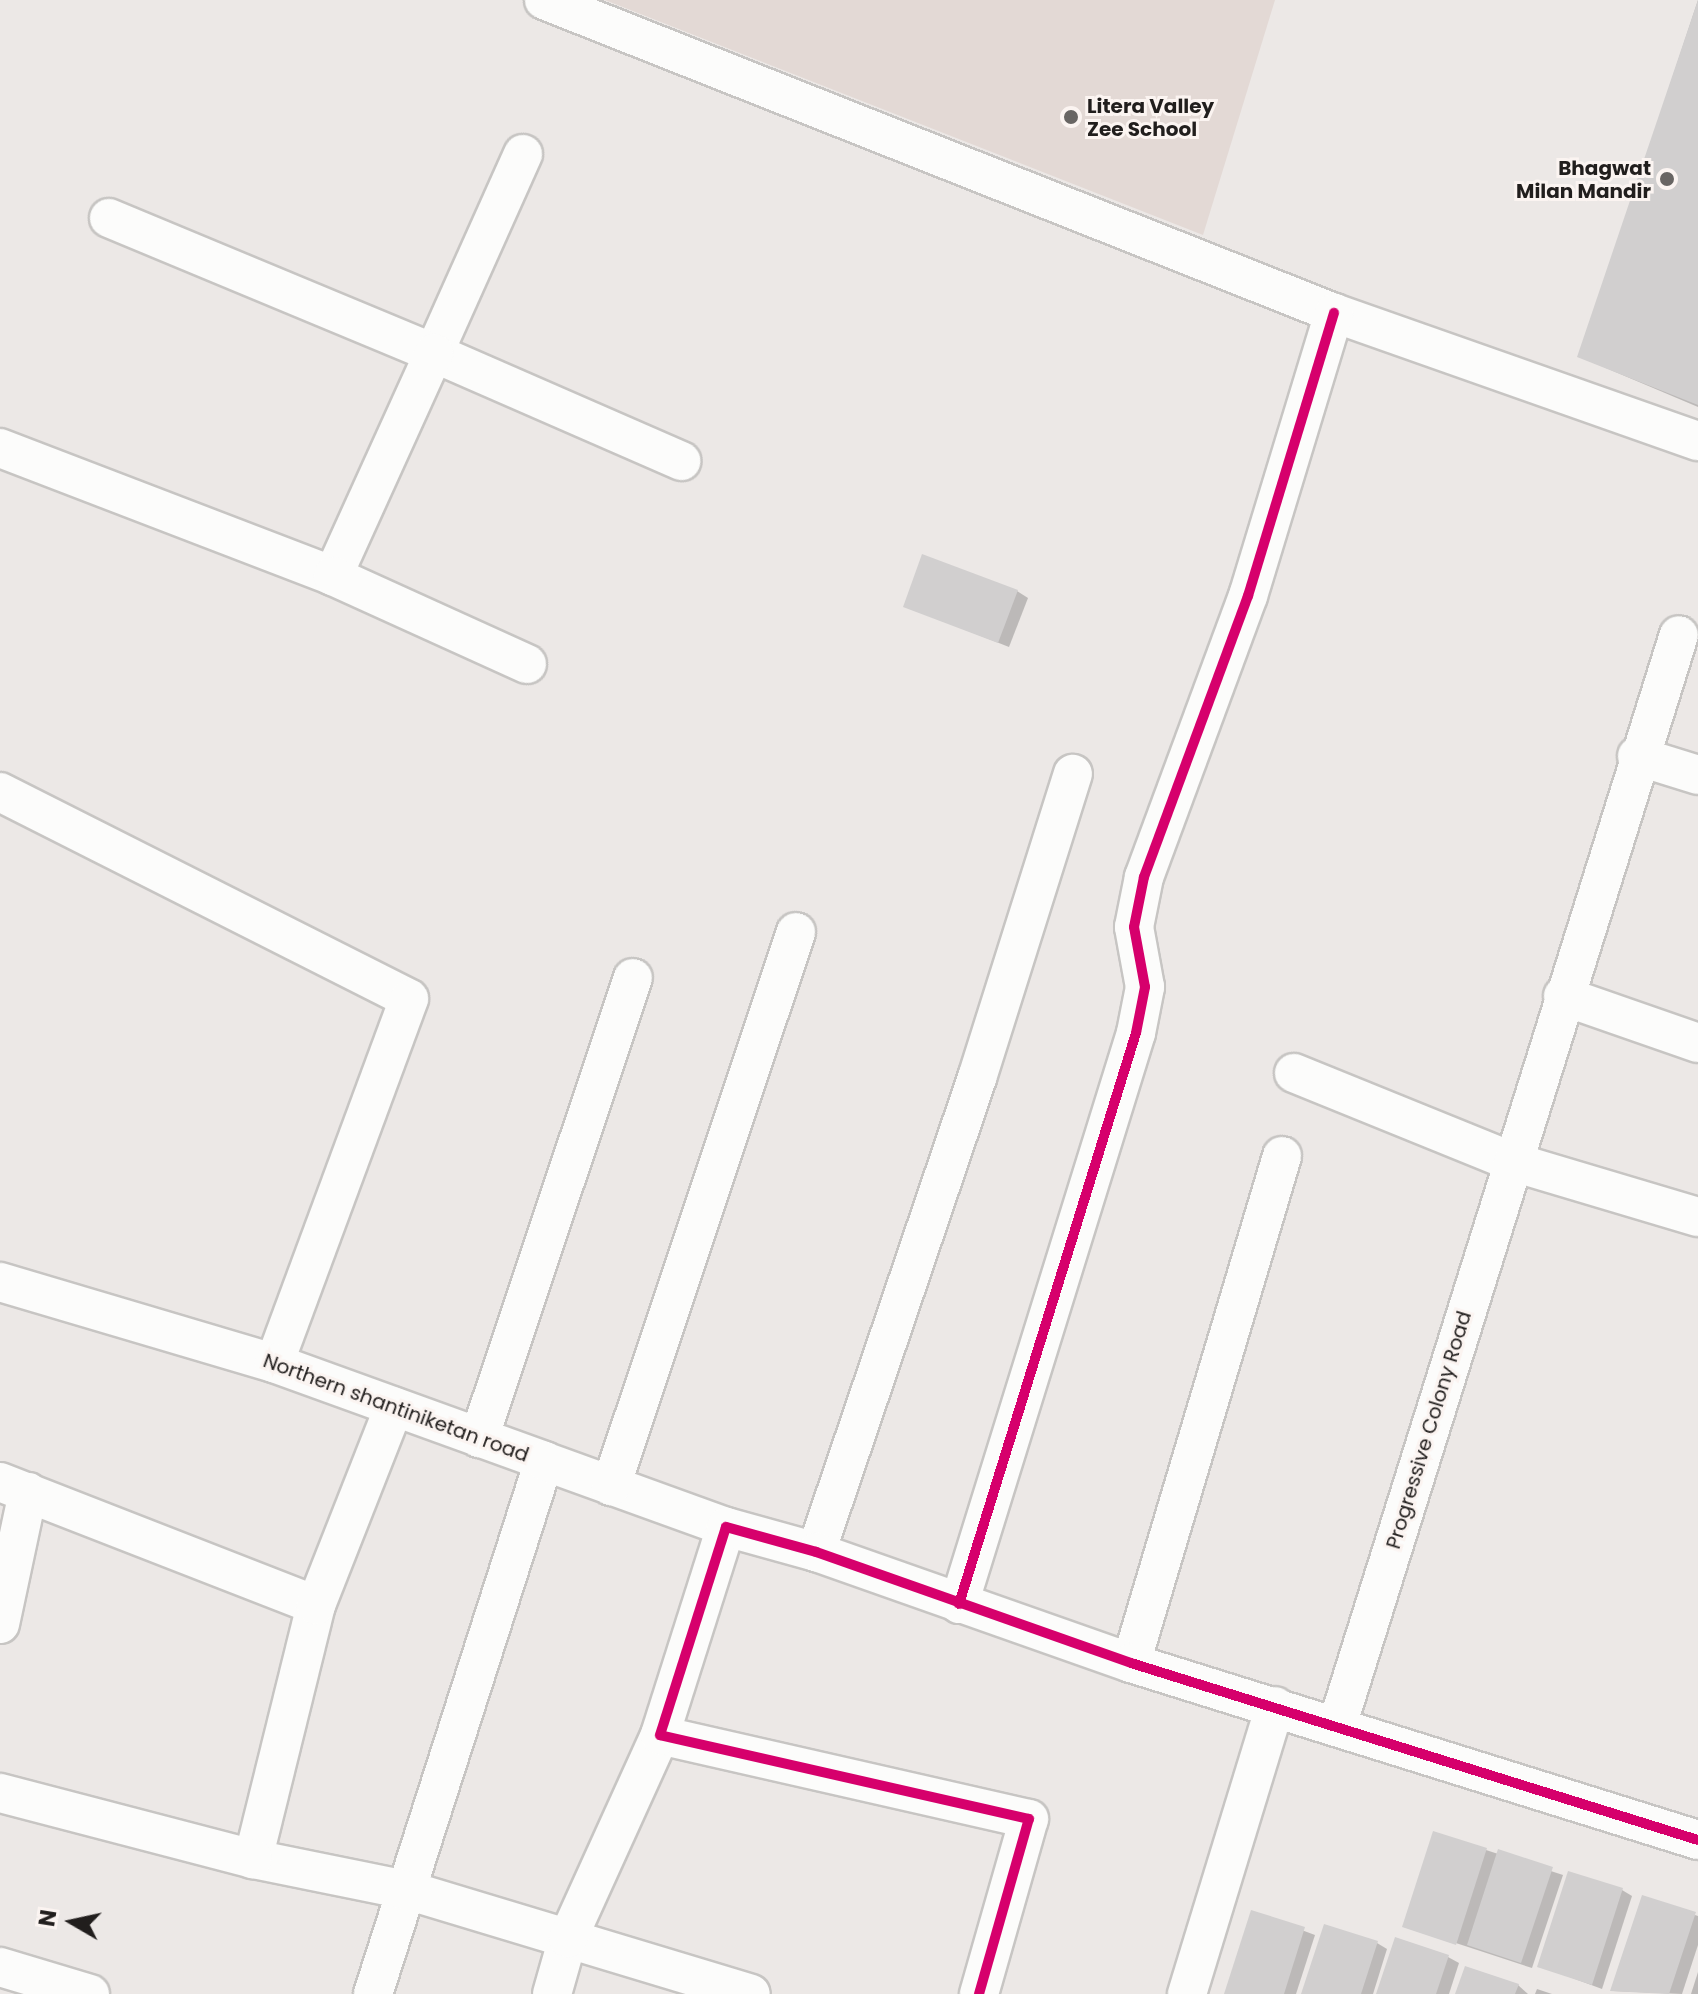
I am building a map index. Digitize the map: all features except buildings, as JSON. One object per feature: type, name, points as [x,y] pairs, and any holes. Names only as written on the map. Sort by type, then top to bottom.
[{"type":"street","points":[[544,0],[1334,313],[1698,441]]},
{"type":"street","points":[[333,576],[523,154]]},
{"type":"street","points":[[109,218],[434,353],[681,461]]},
{"type":"street","points":[[959,1604],[1136,1033],[1145,987],[1134,927],[1144,877],[1248,596],[1334,313]]},
{"type":"street","points":[[0,448],[333,576],[527,664]]},
{"type":"street","name":"Progressive Colony Road","points":[[1337,1726],[1637,756],[1679,635]]},
{"type":"street","points":[[1637,756],[1698,775]]},
{"type":"street","points":[[816,1552],[977,1078],[1073,774]]},
{"type":"street","points":[[0,792],[409,999],[274,1363]]},
{"type":"street","points":[[611,1486],[796,932]]},
{"type":"street","points":[[479,1438],[633,978]]},
{"type":"street","points":[[1563,996],[1698,1043]]},
{"type":"street","points":[[1294,1073],[1516,1148],[1698,1217]]},
{"type":"street","points":[[1131,1663],[1282,1156]]},
{"type":"street","name":"Northern shantiniketan road","points":[[0,1282],[274,1363],[544,1461],[407,1890]]},
{"type":"street","points":[[253,1859],[316,1605],[394,1407]]},
{"type":"street","points":[[544,1461],[726,1527],[816,1552],[1131,1663],[1337,1726],[1695,1827]]},
{"type":"street","points":[[0,1624],[14,1487],[316,1605]]},
{"type":"street","points":[[552,1994],[568,1938],[660,1735],[726,1527]]},
{"type":"street","points":[[1187,1994],[1275,1706]]},
{"type":"street","points":[[660,1735],[1029,1819],[979,1994]]},
{"type":"street","points":[[0,1793],[253,1859],[407,1890],[751,1994]]},
{"type":"street","points":[[373,1994],[407,1890]]},
{"type":"street","points":[[0,1967],[90,1994]]},
{"type":"shaded area","name":"Litera Valley Zee School","points":[[605,0],[1275,0],[1203,235]]},
{"type":"cycle path","points":[[959,1604],[1136,1033],[1145,987],[1134,927],[1144,877],[1248,596],[1334,313]]},
{"type":"cycle path","points":[[979,1994],[1029,1819],[660,1735],[726,1527],[816,1552],[1131,1663],[1698,1840]]},
{"type":"place","name":"Litera Valley Zee School","points":[[1071,117]]},
{"type":"place","name":"Bhagwat Milan Mandir","points":[[1667,179]]}]
